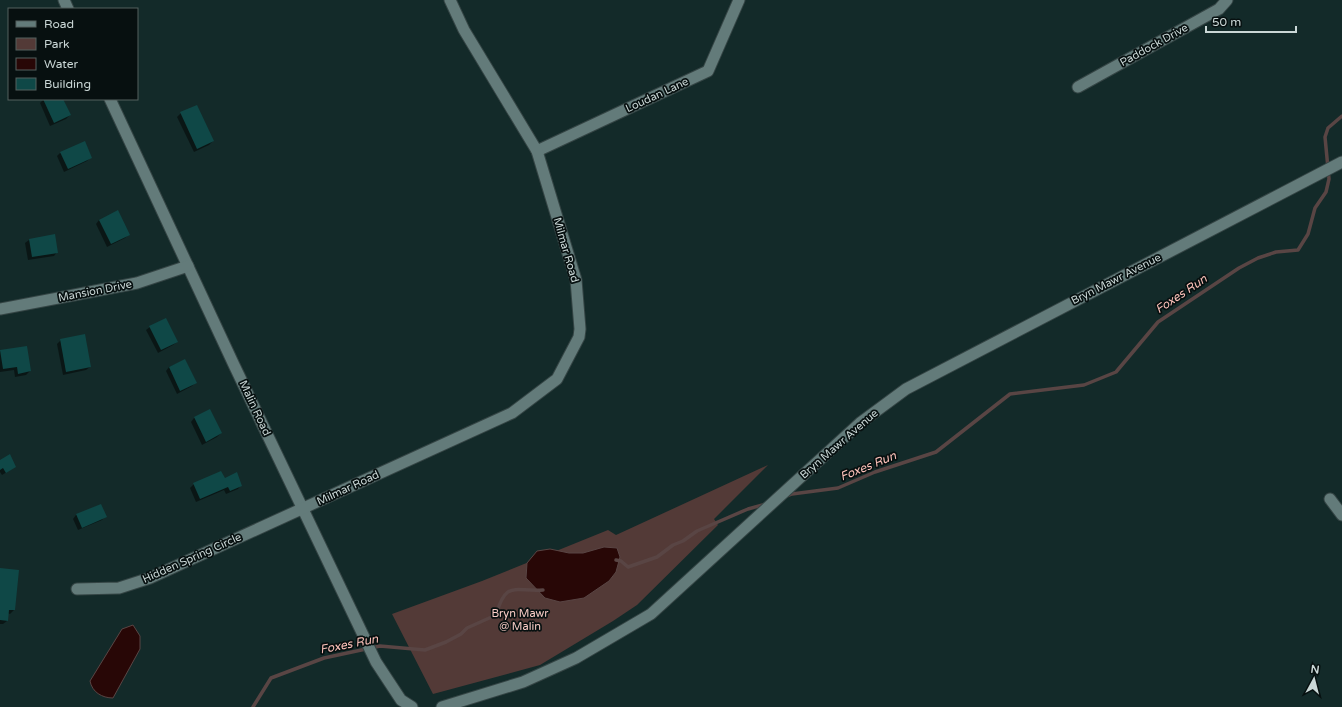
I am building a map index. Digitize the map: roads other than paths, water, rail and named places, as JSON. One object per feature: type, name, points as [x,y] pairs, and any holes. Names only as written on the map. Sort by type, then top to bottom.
[{"type":"street","name":"Milmar Road","points":[[303,509],[512,413],[557,379],[579,337],[580,329],[576,280],[537,152],[464,30],[450,0]]},
{"type":"street","name":"Loudan Lane","points":[[537,152],[708,70],[739,0]]},
{"type":"street","name":"Paddock Drive","points":[[1078,87],[1219,9],[1228,0]]},
{"type":"street","name":"Malin Road","points":[[110,100],[366,642],[400,700],[412,707]]},
{"type":"street","name":"Bryn Mawr Avenue","points":[[442,707],[523,682],[576,658],[651,614],[860,423],[906,389],[1342,162]]},
{"type":"street","name":"Mansion Drive","points":[[0,309],[137,283],[188,266]]},
{"type":"street","points":[[1330,499],[1342,515]]},
{"type":"street","name":"Hidden Spring Circle","points":[[77,589],[119,588],[150,578],[303,509]]},
{"type":"water","points":[[604,547],[617,548],[620,557],[616,572],[609,581],[584,598],[560,602],[545,598],[526,578],[527,563],[537,551],[550,549],[569,553],[583,553]]},
{"type":"water","points":[[133,625],[140,636],[140,649],[113,698],[101,696],[95,691],[90,681],[122,629]]},
{"type":"waterway","name":"Foxes Run","points":[[787,496],[792,494],[838,488],[875,472],[936,452],[1010,394],[1084,385],[1116,372],[1158,322],[1239,268],[1258,258],[1276,252],[1298,250],[1308,234],[1315,208],[1326,192],[1329,179],[1325,137],[1328,128],[1342,116]]},
{"type":"waterway","name":"Foxes Run","points":[[616,560],[621,561],[628,567],[657,557],[673,545],[683,541],[697,531],[748,509],[766,504]]},
{"type":"waterway","name":"Foxes Run","points":[[253,707],[271,678],[324,658],[380,646],[425,650],[446,642],[461,634],[467,628],[496,615],[503,597],[508,592],[512,590],[543,590]]},
{"type":"park label","name":"Bryn Mawr @ Malin","points":[[520,619]]}]
